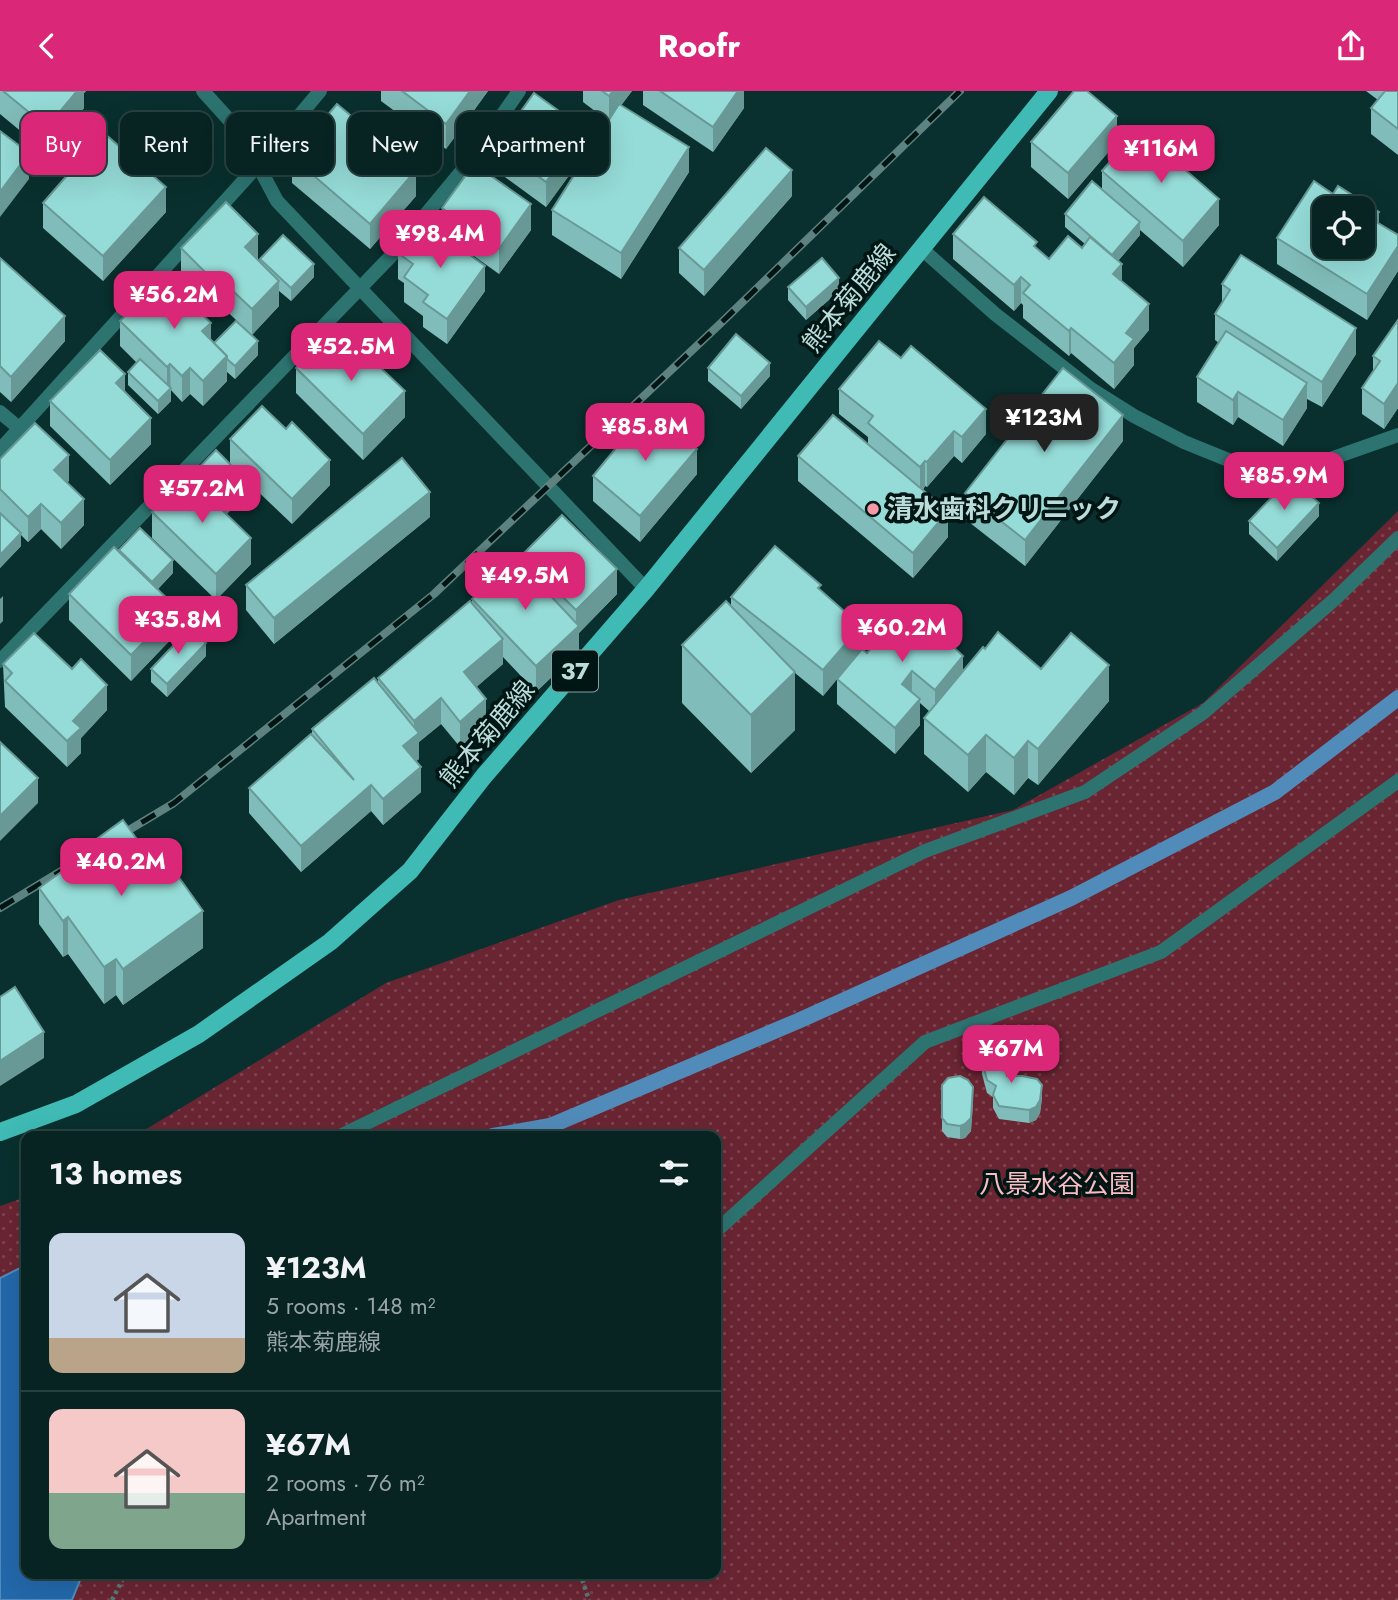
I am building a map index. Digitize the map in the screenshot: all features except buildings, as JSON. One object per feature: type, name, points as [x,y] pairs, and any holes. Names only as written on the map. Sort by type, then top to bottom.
[{"type":"main road","name":"熊本菊鹿線","points":[[0,1132],[76,1104],[199,1034],[330,942],[410,871],[484,776],[646,589],[1049,91]]},
{"type":"street","points":[[202,91],[226,117]]},
{"type":"street","points":[[302,112],[320,91]]},
{"type":"street","points":[[0,661],[394,253],[470,161],[519,91]]},
{"type":"street","points":[[0,450],[248,175]]},
{"type":"street","points":[[263,175],[277,201],[646,589]]},
{"type":"street","points":[[923,250],[995,314],[1091,389],[1134,416],[1184,442],[1253,470],[1296,471],[1398,435]]},
{"type":"street","points":[[0,412],[19,428]]},
{"type":"street","points":[[350,1131],[925,851],[1085,792],[1203,713],[1335,599],[1398,538]]},
{"type":"street","points":[[721,1226],[925,1042],[1161,952],[1398,781]]},
{"type":"path","points":[[112,1600],[123,1579]]},
{"type":"path","points":[[582,1579],[589,1600]]},
{"type":"green space","name":"八景水谷公園","points":[[1398,511],[1398,1600],[0,1600],[0,1206],[21,1199],[21,1579],[721,1579],[721,1131],[143,1131],[386,983],[619,900],[1013,810],[1203,703]]},
{"type":"water","points":[[21,1268],[21,1579],[81,1579],[72,1600],[0,1600],[0,1278]]},
{"type":"waterway","points":[[522,1131],[550,1126],[798,1021],[1071,898],[1275,792],[1398,698]]},
{"type":"railway","points":[[114,839],[174,803],[434,594],[721,323],[960,91]]},
{"type":"railway","points":[[0,908],[81,859]]},
{"type":"place","name":"清水歯科クリニック","points":[[873,509]]}]
